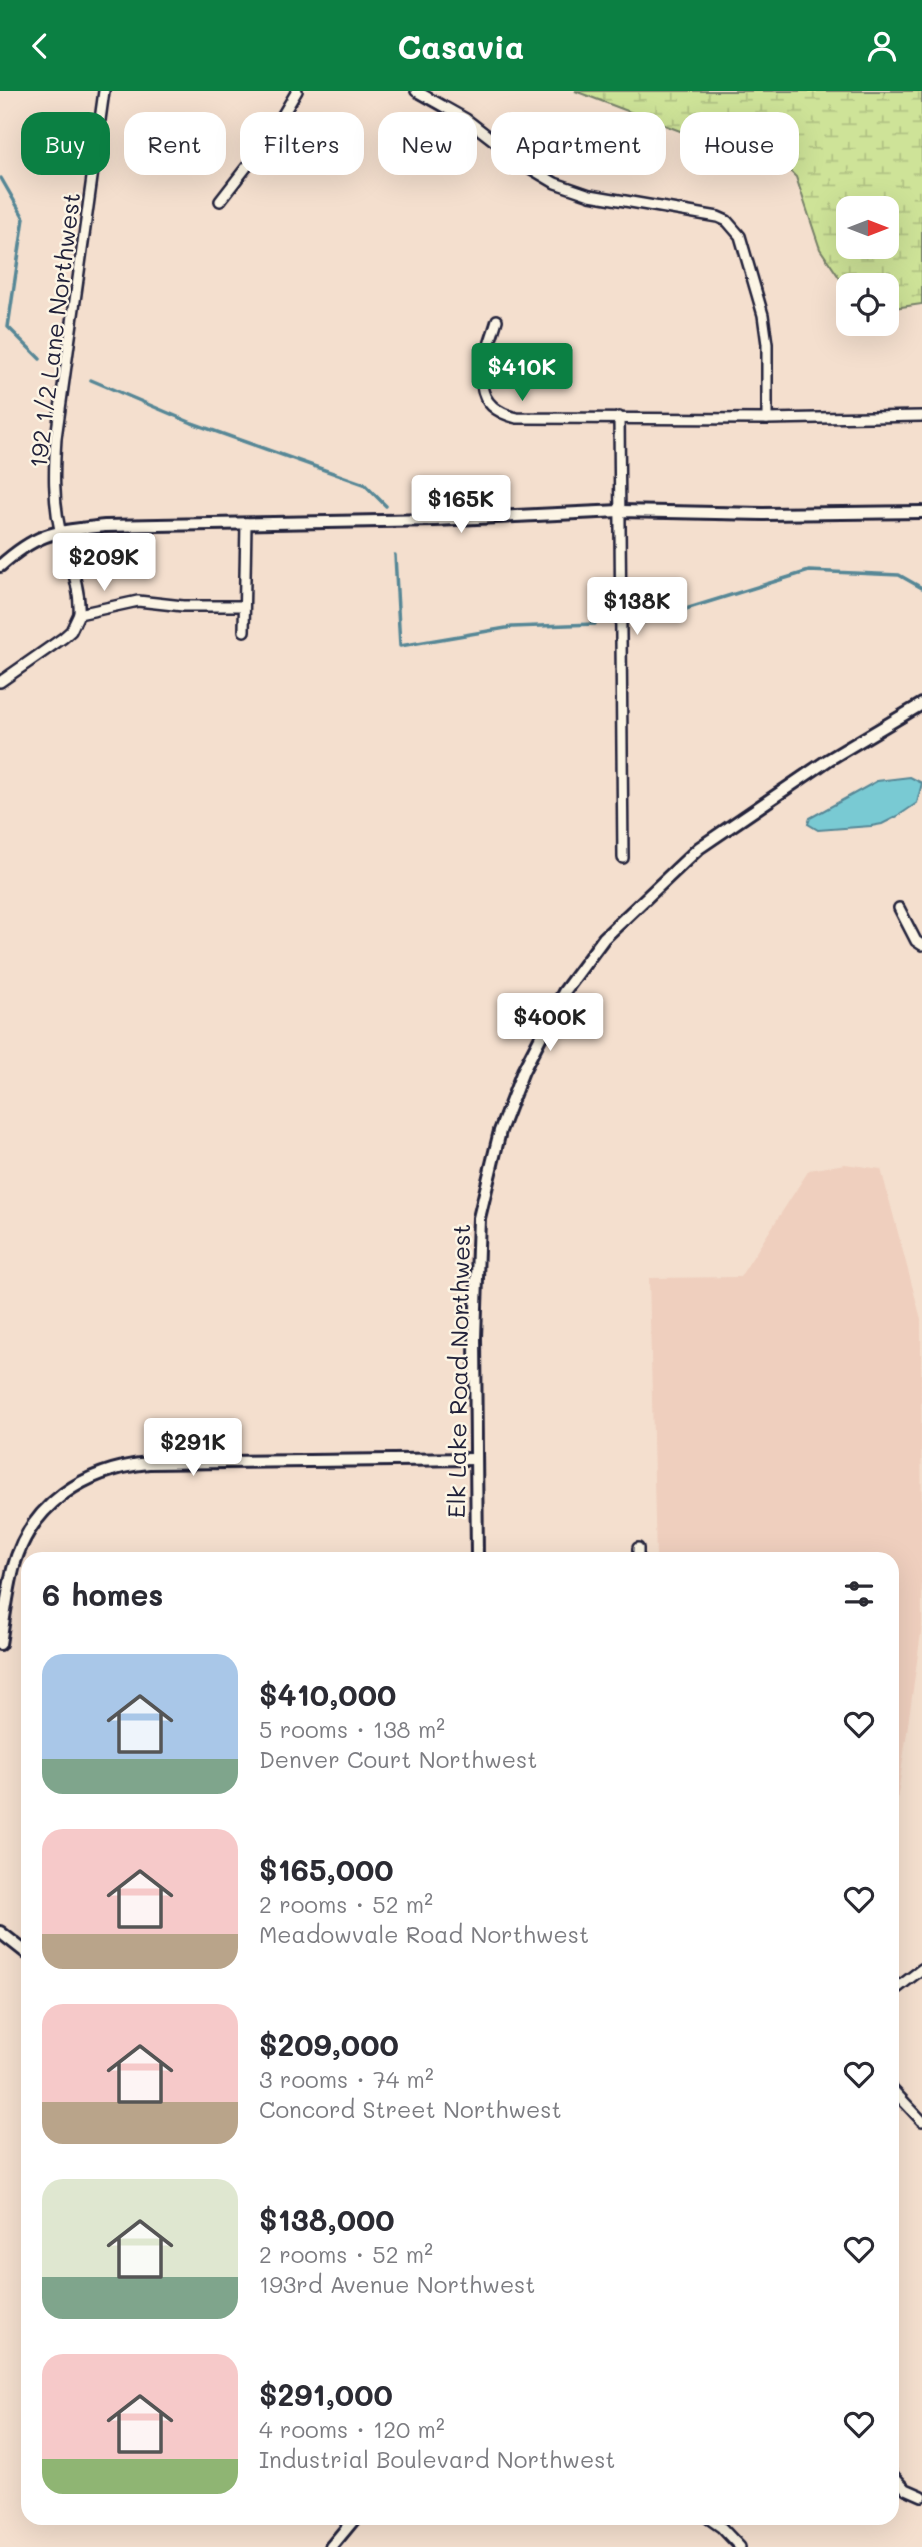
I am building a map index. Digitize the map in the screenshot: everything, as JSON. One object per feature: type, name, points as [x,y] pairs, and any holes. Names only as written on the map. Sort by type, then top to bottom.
[{"type":"street","name":"192 1/2 Lane Northwest","points":[[79,614],[78,587],[61,530],[54,493],[56,438],[104,91]]},
{"type":"street","points":[[220,201],[269,138],[297,91]]},
{"type":"street","points":[[416,91],[467,119],[528,167],[555,183],[590,195],[718,218],[734,227],[745,248],[765,328],[767,419]]},
{"type":"street","points":[[497,320],[481,379],[484,395],[496,410],[517,418],[767,419],[922,416]]},
{"type":"street","points":[[619,418],[623,858]]},
{"type":"street","points":[[0,566],[23,547],[61,530],[105,526],[435,520],[620,511],[763,514],[922,512]]},
{"type":"street","points":[[244,631],[246,523]]},
{"type":"street","points":[[0,682],[63,638],[71,631],[79,614],[138,601],[183,606],[244,606]]},
{"type":"street","name":"Elk Lake Road Northwest","points":[[477,1552],[475,1338],[479,1218],[500,1131],[511,1101],[523,1071],[564,992],[604,938],[699,848],[828,760],[922,704]]},
{"type":"street","points":[[900,908],[916,941],[922,945]]},
{"type":"street","points":[[0,1644],[13,1568],[27,1535],[55,1501],[92,1476],[127,1465],[149,1463],[476,1459]]},
{"type":"street","points":[[0,1932],[21,1948]]},
{"type":"street","points":[[899,1987],[922,1969]]},
{"type":"street","points":[[899,2096],[922,2121]]},
{"type":"street","points":[[899,2482],[906,2489],[922,2496]]},
{"type":"street","points":[[331,2547],[349,2525]]},
{"type":"street","points":[[718,2525],[740,2547]]},
{"type":"shaded area","points":[[845,1164],[881,1169],[921,1319],[922,1626],[899,1788],[899,1552],[656,1552],[649,1278],[740,1277],[809,1170]]},
{"type":"green space","points":[[575,91],[922,91],[922,304],[899,307],[899,273],[836,273],[820,249],[794,175],[799,175],[799,112],[680,112],[680,131],[666,126],[666,112],[630,112]]},
{"type":"water","points":[[910,777],[922,783],[917,803],[882,824],[818,830],[808,824],[810,818],[877,781]]},
{"type":"waterway","points":[[1,178],[24,218],[8,327],[40,359]]},
{"type":"waterway","points":[[91,380],[192,423],[364,484],[386,506]]},
{"type":"waterway","points":[[395,555],[400,646],[512,627],[595,624]]},
{"type":"waterway","points":[[637,624],[809,571],[899,575],[922,588]]}]
